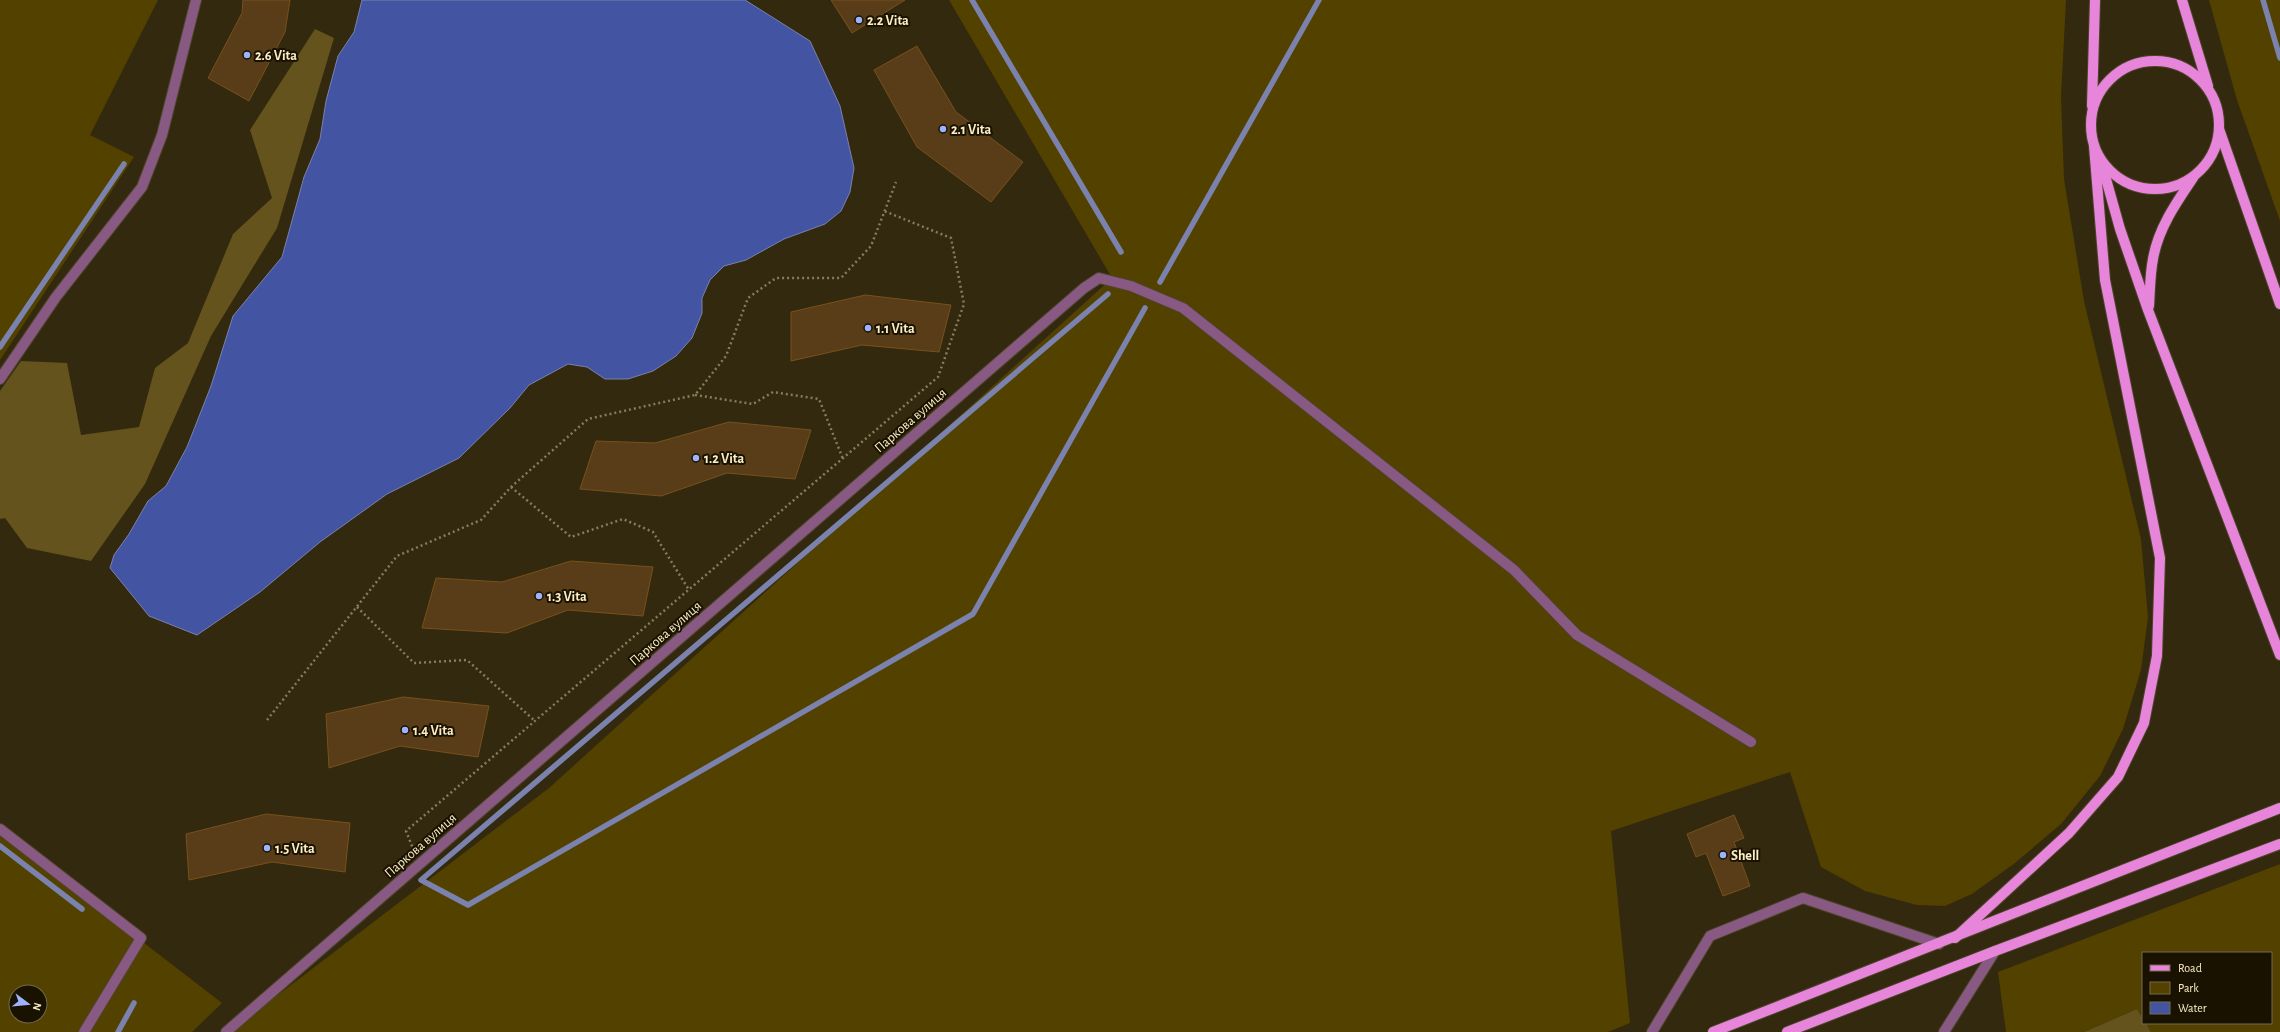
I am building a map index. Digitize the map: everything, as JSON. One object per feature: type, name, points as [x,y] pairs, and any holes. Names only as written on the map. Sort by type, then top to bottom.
[{"type":"main road","points":[[1955,938],[2069,833],[2118,777],[2144,723],[2157,656],[2160,558],[2105,280],[2094,146],[2091,130],[2095,0]]},
{"type":"main road","points":[[2182,0],[2217,111],[2219,129],[2280,304]]},
{"type":"main road","points":[[2091,115],[2096,99],[2104,86],[2115,75],[2129,66],[2144,62],[2160,61],[2175,64],[2189,71],[2202,81],[2211,94]]},
{"type":"main road","points":[[2148,310],[2153,259],[2160,234],[2173,208],[2194,176],[2207,163],[2215,147],[2219,129]]},
{"type":"main road","points":[[2094,146],[2101,162],[2120,229],[2148,310],[2280,655]]},
{"type":"main road","points":[[2101,162],[2113,174],[2128,184],[2144,189],[2161,190],[2178,185],[2194,176]]},
{"type":"main road","points":[[1713,1032],[1955,938],[2280,808]]},
{"type":"main road","points":[[1787,1032],[1995,951],[2280,844]]},
{"type":"lane","points":[[0,379],[56,296],[142,187],[162,135],[196,0]]},
{"type":"lane","name":"Паркова вулиця","points":[[226,1032],[1084,288],[1099,278],[1131,286],[1183,308],[1514,570],[1577,635],[1751,742]]},
{"type":"lane","points":[[0,828],[141,938],[84,1032]]},
{"type":"lane","points":[[1652,1032],[1710,936],[1803,898],[1938,944]]},
{"type":"lane","points":[[1944,1032],[1995,951]]},
{"type":"path","points":[[694,395],[726,356],[748,298],[776,278],[841,278],[871,246],[896,182]]},
{"type":"path","points":[[419,864],[406,831],[938,377],[964,304],[951,238],[884,211]]},
{"type":"path","points":[[266,720],[398,556],[481,520],[511,487],[588,419],[694,395],[753,404],[773,392],[819,399],[843,459]]},
{"type":"path","points":[[511,487],[571,537],[623,519],[653,532],[689,590]]},
{"type":"path","points":[[357,607],[414,663],[467,660],[535,722]]},
{"type":"green space","points":[[0,0],[158,0],[90,135],[134,157],[0,360]]},
{"type":"green space","points":[[949,0],[2066,0],[2061,97],[2064,179],[2084,301],[2141,539],[2148,617],[2141,670],[2123,729],[2100,776],[2061,824],[2015,863],[1972,894],[1945,906],[1917,905],[1865,891],[1821,867],[1790,772],[1611,831],[1630,1023],[1608,1032],[232,1032],[245,1020],[549,788],[1112,278]]},
{"type":"green space","points":[[2209,0],[2280,0],[2280,221],[2237,100]]},
{"type":"green space","points":[[0,832],[222,1003],[192,1032],[0,1032]]},
{"type":"green space","points":[[2280,864],[2280,1032],[2151,1032],[2147,1024],[2272,1024],[2272,952],[2142,952],[2142,1017],[2137,1009],[2084,1032],[2006,1032],[1998,972]]},
{"type":"shaded area","points":[[315,29],[334,38],[277,228],[211,336],[145,484],[91,561],[27,548],[5,518],[0,519],[0,391],[21,361],[67,363],[81,435],[139,427],[155,368],[188,343],[233,234],[272,198],[250,130]]},
{"type":"shaded area","points":[[2137,1009],[2142,1017],[2142,1024],[2147,1024],[2151,1032],[2084,1032]]},
{"type":"water","points":[[362,0],[745,0],[810,41],[840,106],[854,168],[850,192],[841,211],[825,224],[784,239],[746,260],[724,266],[710,280],[702,298],[702,313],[692,338],[676,356],[653,371],[628,379],[605,379],[587,367],[568,364],[529,385],[510,408],[459,458],[387,494],[320,542],[260,592],[197,635],[149,616],[110,568],[114,555],[129,534],[148,501],[166,486],[187,447],[211,386],[233,316],[282,257],[304,177],[320,139],[326,101],[338,56],[354,32]]},
{"type":"building","name":"2.6 Vita","points":[[243,0],[290,0],[285,32],[249,101],[208,78],[242,13]]},
{"type":"building","name":"2.2 Vita","points":[[831,0],[905,0],[852,33]]},
{"type":"building","name":"2.1 Vita","points":[[917,46],[956,112],[1023,162],[991,202],[917,147],[874,70]]},
{"type":"building","name":"1.1 Vita","points":[[865,295],[951,305],[939,352],[862,345],[791,361],[791,312]]},
{"type":"building","name":"1.2 Vita","points":[[729,422],[811,430],[795,479],[727,473],[661,496],[580,489],[596,441],[655,443]]},
{"type":"building","name":"1.3 Vita","points":[[571,561],[653,567],[643,616],[568,610],[507,633],[422,628],[436,578],[502,582]]},
{"type":"building","name":"1.4 Vita","points":[[403,697],[489,706],[478,757],[400,746],[329,768],[326,714]]},
{"type":"building","name":"1.5 Vita","points":[[266,814],[350,823],[345,872],[272,862],[189,880],[186,834]]},
{"type":"building","name":"Shell","points":[[1734,815],[1744,838],[1734,842],[1750,886],[1723,896],[1706,853],[1696,857],[1687,834]]},
{"type":"waterway","points":[[972,0],[1121,252]]},
{"type":"waterway","points":[[1160,282],[1319,0]]},
{"type":"waterway","points":[[2263,0],[2280,58]]},
{"type":"waterway","points":[[0,347],[124,164]]},
{"type":"waterway","points":[[1108,294],[421,880],[468,905],[973,614],[1145,308]]},
{"type":"waterway","points":[[0,846],[82,909]]},
{"type":"waterway","points":[[118,1032],[134,1003]]},
{"type":"place","name":"2.2 Vita","points":[[859,20]]},
{"type":"place","name":"2.6 Vita","points":[[247,55]]},
{"type":"place","name":"2.1 Vita","points":[[943,129]]},
{"type":"place","name":"1.1 Vita","points":[[868,328]]},
{"type":"place","name":"1.2 Vita","points":[[696,458]]},
{"type":"place","name":"1.3 Vita","points":[[539,596]]},
{"type":"place","name":"1.4 Vita","points":[[405,730]]},
{"type":"place","name":"1.5 Vita","points":[[267,848]]},
{"type":"place","name":"Shell","points":[[1723,855]]}]
